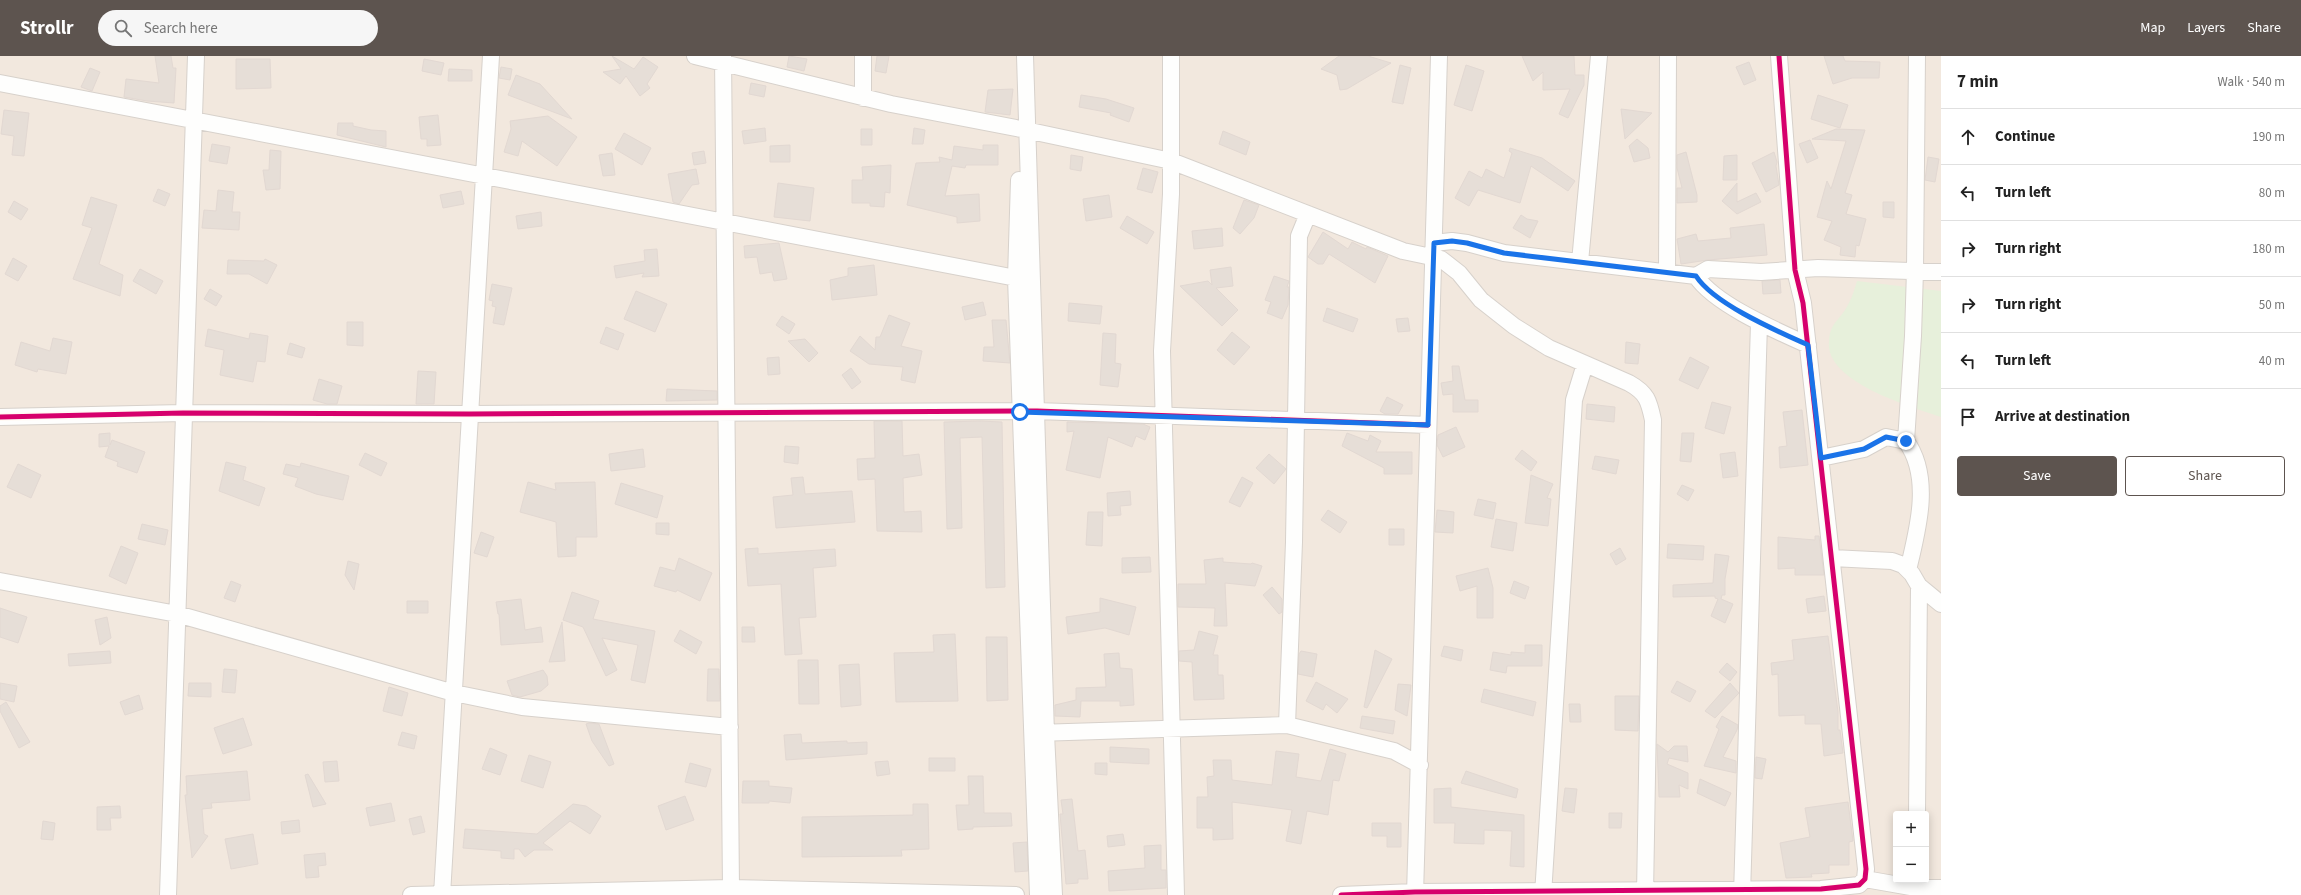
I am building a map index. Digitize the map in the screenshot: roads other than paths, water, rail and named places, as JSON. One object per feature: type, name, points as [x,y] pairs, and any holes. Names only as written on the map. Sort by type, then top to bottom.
[{"type":"street","points":[[168,895],[192,120],[196,56]]},
{"type":"street","points":[[442,894],[491,56]]},
{"type":"street","points":[[695,56],[723,60],[863,98],[1171,161],[1403,251],[1433,251],[1452,241],[1467,243],[1504,253],[1696,276],[1708,269],[1762,272],[1818,268],[1941,272]]},
{"type":"street","points":[[862,56],[863,98]]},
{"type":"street","points":[[1018,56],[1024,130],[1037,411],[1039,733],[1038,895]]},
{"type":"street","points":[[1026,56],[1024,130],[1016,278],[1020,412],[1039,733],[1054,895]]},
{"type":"street","points":[[1171,56],[1171,194],[1162,351],[1176,895]]},
{"type":"street","points":[[1415,894],[1420,765],[1439,56]]},
{"type":"street","points":[[1580,262],[1599,56]]},
{"type":"street","points":[[1667,272],[1668,56]]},
{"type":"street","points":[[1341,895],[1742,892],[1821,889],[1859,885],[1865,879],[1866,869],[1821,458],[1803,303],[1795,270],[1780,56]]},
{"type":"street","points":[[1908,570],[1917,532],[1919,482],[1918,463],[1906,441],[1914,336],[1916,270],[1917,56]]},
{"type":"street","points":[[723,60],[728,412],[731,888]]},
{"type":"street","points":[[0,83],[1016,278]]},
{"type":"street","points":[[1287,725],[1296,420],[1299,236],[1308,214]]},
{"type":"street","points":[[1433,251],[1451,266],[1481,300],[1514,326],[1550,348],[1639,388],[1650,401],[1653,420],[1645,893]]},
{"type":"street","points":[[1696,276],[1703,287],[1759,323],[1808,345]]},
{"type":"street","points":[[1742,892],[1759,323]]},
{"type":"street","points":[[1543,893],[1574,400],[1585,364]]},
{"type":"street","points":[[0,417],[183,413],[469,414],[1037,411],[1428,425]]},
{"type":"street","points":[[1821,458],[1864,449],[1886,437],[1906,441]]},
{"type":"street","points":[[1832,558],[1892,561],[1903,565],[1919,586],[1941,604]]},
{"type":"street","points":[[0,581],[177,614],[454,693],[522,707],[730,728]]},
{"type":"street","points":[[1917,811],[1919,586]]},
{"type":"street","points":[[1039,733],[1287,725],[1394,751],[1420,765]]},
{"type":"street","points":[[1865,879],[1916,888],[1941,888]]},
{"type":"street","points":[[410,895],[731,888],[851,894],[1016,895]]}]
